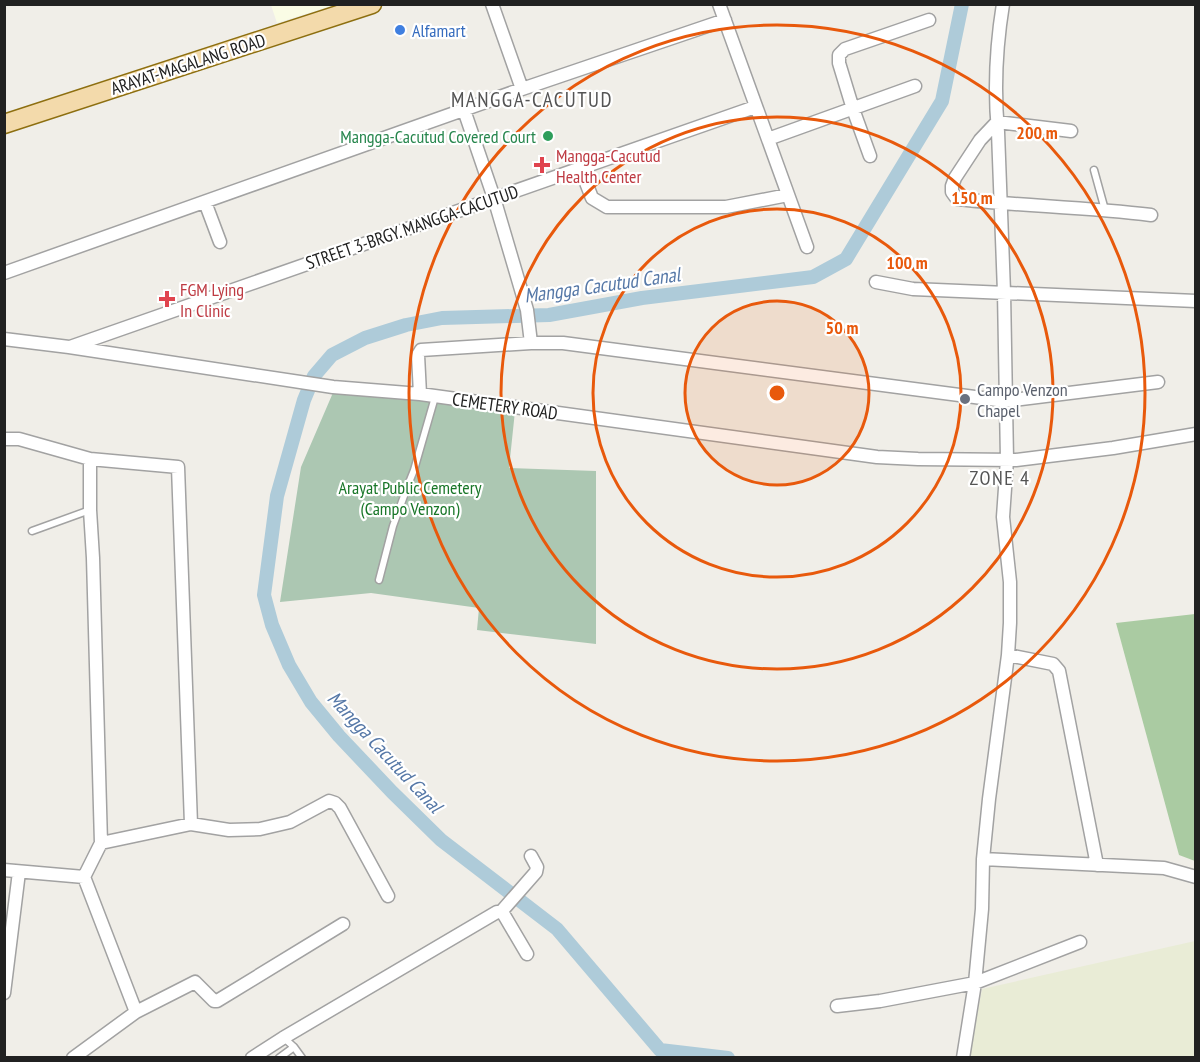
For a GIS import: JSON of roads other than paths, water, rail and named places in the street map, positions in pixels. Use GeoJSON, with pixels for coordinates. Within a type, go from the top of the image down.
{"type":"FeatureCollection","features":[{"type":"Feature","properties":{"kind":"main road","name":"ARAYAT-MAGALANG ROAD"},"geometry":{"type":"LineString","coordinates":[[4,124],[372,4]]}},
{"type":"Feature","properties":{"kind":"street"},"geometry":{"type":"LineString","coordinates":[[492,4],[522,89]]}},
{"type":"Feature","properties":{"kind":"street"},"geometry":{"type":"LineString","coordinates":[[719,4],[807,247]]}},
{"type":"Feature","properties":{"kind":"street"},"geometry":{"type":"LineString","coordinates":[[963,1058],[975,983],[982,909],[983,858],[1008,655],[1010,582],[1003,517],[1007,460],[1004,292],[995,109],[996,56],[1003,4]]}},
{"type":"Feature","properties":{"kind":"street"},"geometry":{"type":"LineString","coordinates":[[4,273],[522,89],[725,20]]}},
{"type":"Feature","properties":{"kind":"street"},"geometry":{"type":"LineString","coordinates":[[870,156],[853,109],[839,63],[839,55],[845,49],[929,20]]}},
{"type":"Feature","properties":{"kind":"street"},"geometry":{"type":"LineString","coordinates":[[768,139],[915,86]]}},
{"type":"Feature","properties":{"kind":"street","name":"STREET 3-BRGY. MANGGA-CACUTUD"},"geometry":{"type":"LineString","coordinates":[[69,347],[755,107]]}},
{"type":"Feature","properties":{"kind":"street"},"geometry":{"type":"LineString","coordinates":[[464,110],[494,198],[527,310],[531,343]]}},
{"type":"Feature","properties":{"kind":"street"},"geometry":{"type":"LineString","coordinates":[[997,122],[1071,131]]}},
{"type":"Feature","properties":{"kind":"street"},"geometry":{"type":"LineString","coordinates":[[997,122],[980,140],[952,186],[952,192],[957,200],[1151,215]]}},
{"type":"Feature","properties":{"kind":"street"},"geometry":{"type":"LineString","coordinates":[[580,168],[592,198],[607,207],[726,207],[788,195]]}},
{"type":"Feature","properties":{"kind":"street"},"geometry":{"type":"LineString","coordinates":[[205,202],[220,242]]}},
{"type":"Feature","properties":{"kind":"street"},"geometry":{"type":"LineString","coordinates":[[876,282],[913,289],[1196,301]]}},
{"type":"Feature","properties":{"kind":"street","name":"CEMETERY ROAD"},"geometry":{"type":"LineString","coordinates":[[4,339],[328,386],[420,394],[878,457],[1007,460],[1113,448],[1196,434]]}},
{"type":"Feature","properties":{"kind":"street"},"geometry":{"type":"LineString","coordinates":[[420,394],[418,355],[422,350],[531,343],[563,343],[1005,401],[1158,382]]}},
{"type":"Feature","properties":{"kind":"street"},"geometry":{"type":"LineString","coordinates":[[4,439],[18,439],[90,459],[178,467],[191,824]]}},
{"type":"Feature","properties":{"kind":"street"},"geometry":{"type":"LineString","coordinates":[[90,459],[101,843],[84,877],[136,1012]]}},
{"type":"Feature","properties":{"kind":"street"},"geometry":{"type":"LineString","coordinates":[[1008,655],[1053,664],[1059,671],[1097,865]]}},
{"type":"Feature","properties":{"kind":"street"},"geometry":{"type":"LineString","coordinates":[[101,843],[191,824],[229,830],[260,829],[290,822],[329,801],[340,808],[388,896]]}},
{"type":"Feature","properties":{"kind":"street"},"geometry":{"type":"LineString","coordinates":[[252,1058],[503,910],[536,872],[537,867],[531,856]]}},
{"type":"Feature","properties":{"kind":"street"},"geometry":{"type":"LineString","coordinates":[[983,858],[1164,868],[1196,877]]}},
{"type":"Feature","properties":{"kind":"street"},"geometry":{"type":"LineString","coordinates":[[4,870],[84,877]]}},
{"type":"Feature","properties":{"kind":"street"},"geometry":{"type":"LineString","coordinates":[[4,993],[19,872]]}},
{"type":"Feature","properties":{"kind":"street"},"geometry":{"type":"LineString","coordinates":[[503,910],[527,954]]}},
{"type":"Feature","properties":{"kind":"street"},"geometry":{"type":"LineString","coordinates":[[73,1058],[136,1012],[195,982],[214,1001],[217,1001],[343,924]]}},
{"type":"Feature","properties":{"kind":"street"},"geometry":{"type":"LineString","coordinates":[[837,1006],[880,1001],[975,983],[1080,942]]}},
{"type":"Feature","properties":{"kind":"lane"},"geometry":{"type":"LineString","coordinates":[[1094,170],[1105,210]]}},
{"type":"Feature","properties":{"kind":"lane"},"geometry":{"type":"LineString","coordinates":[[379,580],[393,526],[414,470],[435,397]]}},
{"type":"Feature","properties":{"kind":"lane"},"geometry":{"type":"LineString","coordinates":[[32,531],[90,510]]}},
{"type":"Feature","properties":{"kind":"lane"},"geometry":{"type":"LineString","coordinates":[[283,1038],[302,1058]]}},
{"type":"Feature","properties":{"kind":"lane"},"geometry":{"type":"LineString","coordinates":[[279,1058],[294,1047]]}},
{"type":"Feature","properties":{"kind":"waterway","name":"Mangga Cacutud Canal"},"geometry":{"type":"LineString","coordinates":[[728,1058],[660,1050],[557,929],[441,840],[339,736],[311,702],[289,665],[272,625],[264,595],[277,496],[304,400],[314,376],[332,355],[365,338],[406,325],[442,318],[549,315],[642,298],[813,277],[846,259],[942,101],[962,4]]}},
{"type":"Feature","properties":{"kind":"place","name":"Alfamart"},"geometry":{"type":"Point","coordinates":[400,30]}},
{"type":"Feature","properties":{"kind":"place","name":"Mangga-Cacutud Covered Court"},"geometry":{"type":"Point","coordinates":[548,136]}},
{"type":"Feature","properties":{"kind":"place","name":"Mangga-Cacutud Health Center"},"geometry":{"type":"Point","coordinates":[542,165]}},
{"type":"Feature","properties":{"kind":"place","name":"FGM Lying In Clinic"},"geometry":{"type":"Point","coordinates":[167,299]}},
{"type":"Feature","properties":{"kind":"place","name":"Campo Venzon Chapel"},"geometry":{"type":"Point","coordinates":[965,399]}},
{"type":"Feature","properties":{"kind":"district","name":"MANGGA-CACUTUD"},"geometry":{"type":"Point","coordinates":[532,99]}},
{"type":"Feature","properties":{"kind":"district","name":"ZONE 4"},"geometry":{"type":"Point","coordinates":[1000,478]}},
{"type":"Feature","properties":{"kind":"park label","name":"Arayat Public Cemetery (Campo Venzon)"},"geometry":{"type":"Point","coordinates":[410,497]}}]}
